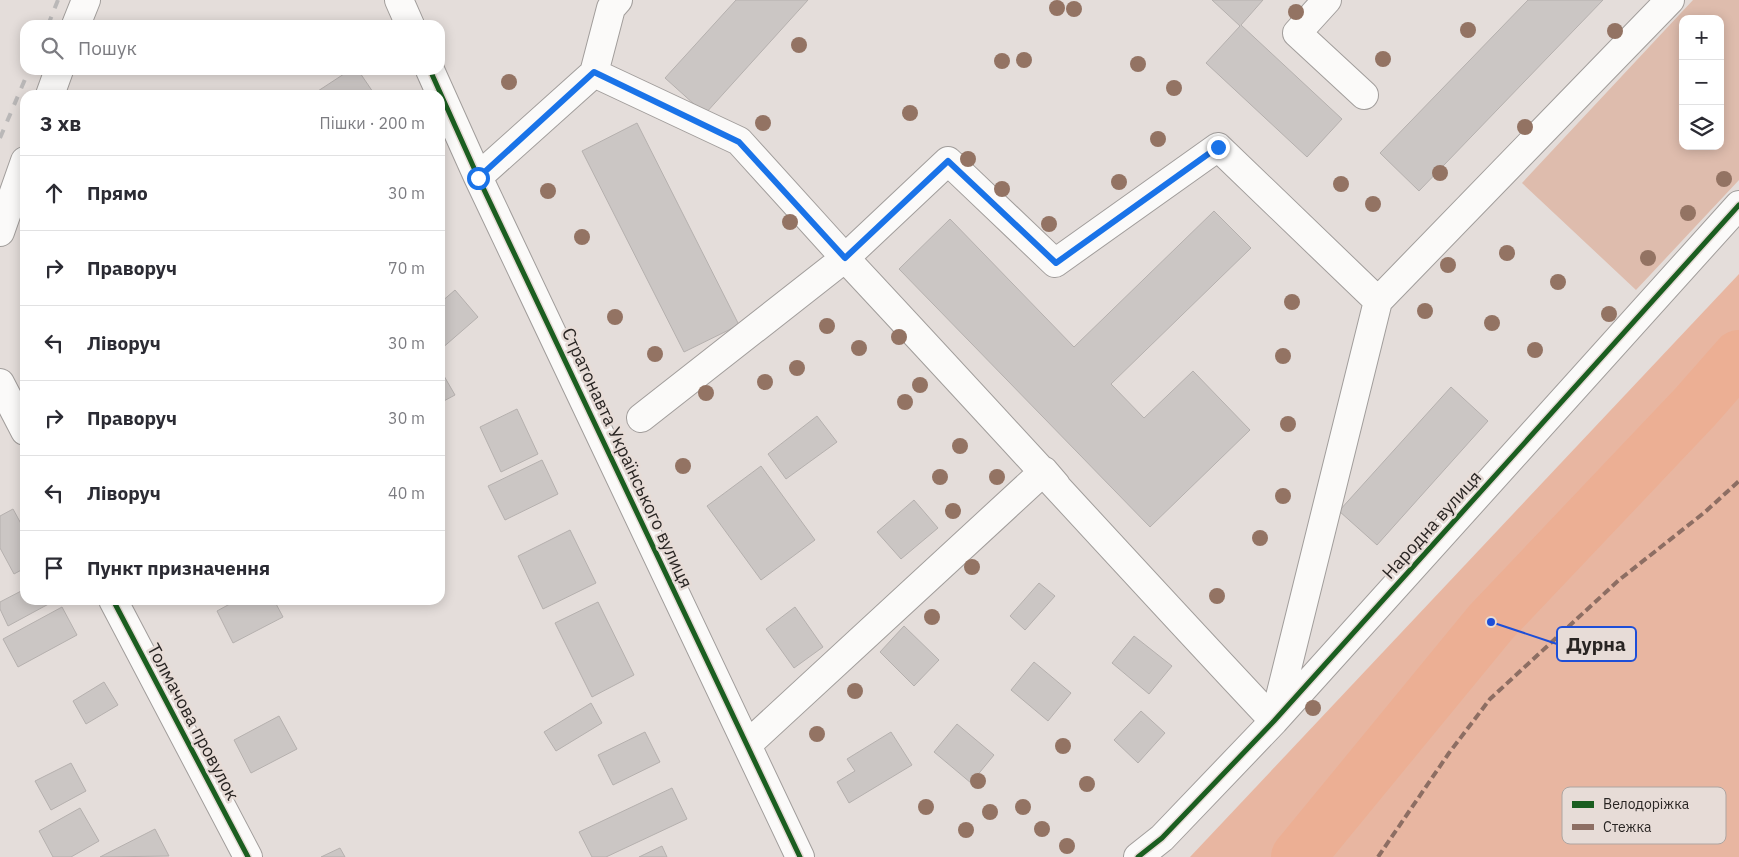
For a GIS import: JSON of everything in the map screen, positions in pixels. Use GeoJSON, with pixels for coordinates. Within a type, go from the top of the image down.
{"type":"FeatureCollection","features":[{"type":"Feature","properties":{"kind":"street"},"geometry":{"type":"LineString","coordinates":[[78,20],[86,0]]}},
{"type":"Feature","properties":{"kind":"street"},"geometry":{"type":"LineString","coordinates":[[399,0],[408,20]]}},
{"type":"Feature","properties":{"kind":"street"},"geometry":{"type":"LineString","coordinates":[[478,178],[594,72],[611,8],[618,0]]}},
{"type":"Feature","properties":{"kind":"street"},"geometry":{"type":"LineString","coordinates":[[1327,0],[1297,33],[1364,94]]}},
{"type":"Feature","properties":{"kind":"street"},"geometry":{"type":"LineString","coordinates":[[1274,721],[1378,301],[1670,0]]}},
{"type":"Feature","properties":{"kind":"street"},"geometry":{"type":"LineString","coordinates":[[594,72],[739,142],[1044,471],[1113,550],[1274,721]]}},
{"type":"Feature","properties":{"kind":"street"},"geometry":{"type":"LineString","coordinates":[[52,90],[57,75]]}},
{"type":"Feature","properties":{"kind":"street","name":"Стратонавта Українського вулиця"},"geometry":{"type":"LineString","coordinates":[[432,75],[439,90]]}},
{"type":"Feature","properties":{"kind":"street","name":"Стратонавта Українського вулиця"},"geometry":{"type":"LineString","coordinates":[[445,104],[478,178],[800,857]]}},
{"type":"Feature","properties":{"kind":"street"},"geometry":{"type":"LineString","coordinates":[[641,418],[845,258],[948,161],[1056,263],[1218,147],[1378,301]]}},
{"type":"Feature","properties":{"kind":"street"},"geometry":{"type":"LineString","coordinates":[[0,232],[20,175]]}},
{"type":"Feature","properties":{"kind":"street","name":"Народна вулиця"},"geometry":{"type":"LineString","coordinates":[[1138,857],[1162,838],[1274,721],[1739,205]]}},
{"type":"Feature","properties":{"kind":"street"},"geometry":{"type":"LineString","coordinates":[[0,383],[20,421]]}},
{"type":"Feature","properties":{"kind":"street"},"geometry":{"type":"LineString","coordinates":[[748,744],[1044,471]]}},
{"type":"Feature","properties":{"kind":"street","name":"Толмачова провулок"},"geometry":{"type":"LineString","coordinates":[[116,605],[248,857]]}},
{"type":"Feature","properties":{"kind":"shaded area"},"geometry":{"type":"Polygon","coordinates":[[[1693,0],[1739,0],[1739,180],[1636,290],[1522,183],[1693,0]]]}},
{"type":"Feature","properties":{"kind":"shaded area"},"geometry":{"type":"Polygon","coordinates":[[[1739,274],[1739,857],[1190,857],[1739,274]]]}},
{"type":"Feature","properties":{"kind":"building"},"geometry":{"type":"Polygon","coordinates":[[[736,0],[808,0],[705,114],[665,78],[736,0]]]}},
{"type":"Feature","properties":{"kind":"building"},"geometry":{"type":"Polygon","coordinates":[[[1212,0],[1263,0],[1241,25],[1342,119],[1307,157],[1206,63],[1240,26],[1212,0]]]}},
{"type":"Feature","properties":{"kind":"building"},"geometry":{"type":"Polygon","coordinates":[[[1528,0],[1603,0],[1419,191],[1380,153],[1528,0]]]}},
{"type":"Feature","properties":{"kind":"building"},"geometry":{"type":"Polygon","coordinates":[[[342,75],[361,75],[372,90],[320,90],[342,75]]]}},
{"type":"Feature","properties":{"kind":"building"},"geometry":{"type":"Polygon","coordinates":[[[637,123],[739,325],[684,352],[582,151],[637,123]]]}},
{"type":"Feature","properties":{"kind":"building"},"geometry":{"type":"Polygon","coordinates":[[[1214,211],[1251,248],[1111,384],[1144,418],[1193,371],[1250,430],[1150,527],[899,269],[950,219],[1074,347],[1214,211]]]}},
{"type":"Feature","properties":{"kind":"building"},"geometry":{"type":"Polygon","coordinates":[[[455,290],[478,317],[445,346],[445,299],[455,290]]]}},
{"type":"Feature","properties":{"kind":"building"},"geometry":{"type":"Polygon","coordinates":[[[445,378],[455,395],[445,400],[445,378]]]}},
{"type":"Feature","properties":{"kind":"building"},"geometry":{"type":"Polygon","coordinates":[[[1451,387],[1488,421],[1377,545],[1339,511],[1451,387]]]}},
{"type":"Feature","properties":{"kind":"building"},"geometry":{"type":"Polygon","coordinates":[[[517,409],[538,454],[501,472],[480,427],[517,409]]]}},
{"type":"Feature","properties":{"kind":"building"},"geometry":{"type":"Polygon","coordinates":[[[817,416],[837,442],[786,479],[768,454],[817,416]]]}},
{"type":"Feature","properties":{"kind":"building"},"geometry":{"type":"Polygon","coordinates":[[[542,460],[558,494],[505,520],[488,486],[542,460]]]}},
{"type":"Feature","properties":{"kind":"building"},"geometry":{"type":"Polygon","coordinates":[[[761,466],[815,540],[761,580],[707,506],[761,466]]]}},
{"type":"Feature","properties":{"kind":"building"},"geometry":{"type":"Polygon","coordinates":[[[914,500],[938,528],[901,559],[877,532],[914,500]]]}},
{"type":"Feature","properties":{"kind":"building"},"geometry":{"type":"Polygon","coordinates":[[[13,509],[20,522],[20,571],[14,574],[0,548],[0,516],[13,509]]]}},
{"type":"Feature","properties":{"kind":"building"},"geometry":{"type":"Polygon","coordinates":[[[570,530],[596,583],[543,609],[518,556],[570,530]]]}},
{"type":"Feature","properties":{"kind":"building"},"geometry":{"type":"Polygon","coordinates":[[[1039,583],[1055,596],[1025,630],[1010,616],[1039,583]]]}},
{"type":"Feature","properties":{"kind":"building"},"geometry":{"type":"Polygon","coordinates":[[[20,592],[20,605],[47,605],[8,626],[0,609],[0,602],[20,592]]]}},
{"type":"Feature","properties":{"kind":"building"},"geometry":{"type":"Polygon","coordinates":[[[598,602],[634,675],[592,697],[555,623],[598,602]]]}},
{"type":"Feature","properties":{"kind":"building"},"geometry":{"type":"Polygon","coordinates":[[[228,605],[277,605],[283,617],[233,643],[217,611],[228,605]]]}},
{"type":"Feature","properties":{"kind":"building"},"geometry":{"type":"Polygon","coordinates":[[[62,607],[77,635],[18,667],[3,639],[62,607]]]}},
{"type":"Feature","properties":{"kind":"building"},"geometry":{"type":"Polygon","coordinates":[[[795,607],[823,647],[794,668],[766,629],[795,607]]]}},
{"type":"Feature","properties":{"kind":"building"},"geometry":{"type":"Polygon","coordinates":[[[904,626],[939,660],[914,686],[880,652],[904,626]]]}},
{"type":"Feature","properties":{"kind":"building"},"geometry":{"type":"Polygon","coordinates":[[[1134,636],[1172,666],[1149,694],[1112,663],[1134,636]]]}},
{"type":"Feature","properties":{"kind":"building"},"geometry":{"type":"Polygon","coordinates":[[[1034,662],[1071,693],[1048,721],[1011,690],[1034,662]]]}},
{"type":"Feature","properties":{"kind":"building"},"geometry":{"type":"Polygon","coordinates":[[[104,682],[118,705],[86,724],[73,701],[104,682]]]}},
{"type":"Feature","properties":{"kind":"building"},"geometry":{"type":"Polygon","coordinates":[[[591,703],[602,723],[556,751],[544,732],[591,703]]]}},
{"type":"Feature","properties":{"kind":"building"},"geometry":{"type":"Polygon","coordinates":[[[1141,711],[1165,733],[1138,763],[1114,740],[1141,711]]]}},
{"type":"Feature","properties":{"kind":"building"},"geometry":{"type":"Polygon","coordinates":[[[279,716],[297,749],[251,773],[234,740],[279,716]]]}},
{"type":"Feature","properties":{"kind":"building"},"geometry":{"type":"Polygon","coordinates":[[[957,724],[994,755],[971,783],[934,752],[957,724]]]}},
{"type":"Feature","properties":{"kind":"building"},"geometry":{"type":"Polygon","coordinates":[[[645,732],[660,762],[613,785],[598,755],[645,732]]]}},
{"type":"Feature","properties":{"kind":"building"},"geometry":{"type":"Polygon","coordinates":[[[891,732],[912,765],[849,803],[837,782],[855,771],[847,759],[891,732]]]}},
{"type":"Feature","properties":{"kind":"building"},"geometry":{"type":"Polygon","coordinates":[[[71,763],[86,791],[51,810],[35,781],[71,763]]]}},
{"type":"Feature","properties":{"kind":"building"},"geometry":{"type":"Polygon","coordinates":[[[672,788],[687,819],[606,857],[592,857],[579,832],[672,788]]]}},
{"type":"Feature","properties":{"kind":"building"},"geometry":{"type":"Polygon","coordinates":[[[80,808],[99,841],[71,857],[53,857],[39,831],[80,808]]]}},
{"type":"Feature","properties":{"kind":"building"},"geometry":{"type":"Polygon","coordinates":[[[155,829],[169,856],[100,857],[155,829]]]}},
{"type":"Feature","properties":{"kind":"building"},"geometry":{"type":"Polygon","coordinates":[[[662,846],[667,857],[639,857],[662,846]]]}},
{"type":"Feature","properties":{"kind":"building"},"geometry":{"type":"Polygon","coordinates":[[[340,848],[345,857],[321,857],[340,848]]]}},
{"type":"Feature","properties":{"kind":"waterway"},"geometry":{"type":"LineString","coordinates":[[1298,857],[1491,622],[1695,407],[1739,357]]}},
{"type":"Feature","properties":{"kind":"railway"},"geometry":{"type":"LineString","coordinates":[[50,20],[58,0]]}},
{"type":"Feature","properties":{"kind":"railway"},"geometry":{"type":"LineString","coordinates":[[20,90],[27,75]]}},
{"type":"Feature","properties":{"kind":"railway"},"geometry":{"type":"LineString","coordinates":[[0,138],[20,91]]}},
{"type":"Feature","properties":{"kind":"marked path"},"geometry":{"type":"LineString","coordinates":[[1378,857],[1449,753],[1490,699],[1619,580],[1705,512],[1739,481]]}},
{"type":"Feature","properties":{"kind":"cycle path"},"geometry":{"type":"LineString","coordinates":[[432,75],[439,90]]}},
{"type":"Feature","properties":{"kind":"cycle path"},"geometry":{"type":"LineString","coordinates":[[445,103],[800,857]]}},
{"type":"Feature","properties":{"kind":"cycle path"},"geometry":{"type":"LineString","coordinates":[[1138,857],[1162,838],[1274,721],[1739,205]]}},
{"type":"Feature","properties":{"kind":"cycle path"},"geometry":{"type":"LineString","coordinates":[[116,605],[248,857]]}},
{"type":"Feature","properties":{"kind":"place","name":"Дурна"},"geometry":{"type":"Point","coordinates":[1491,622]}},
{"type":"Feature","properties":{"kind":"route"},"geometry":{"type":"LineString","coordinates":[[478,178],[594,72],[739,142],[845,258],[948,161],[1056,263],[1218,147]]}}]}
